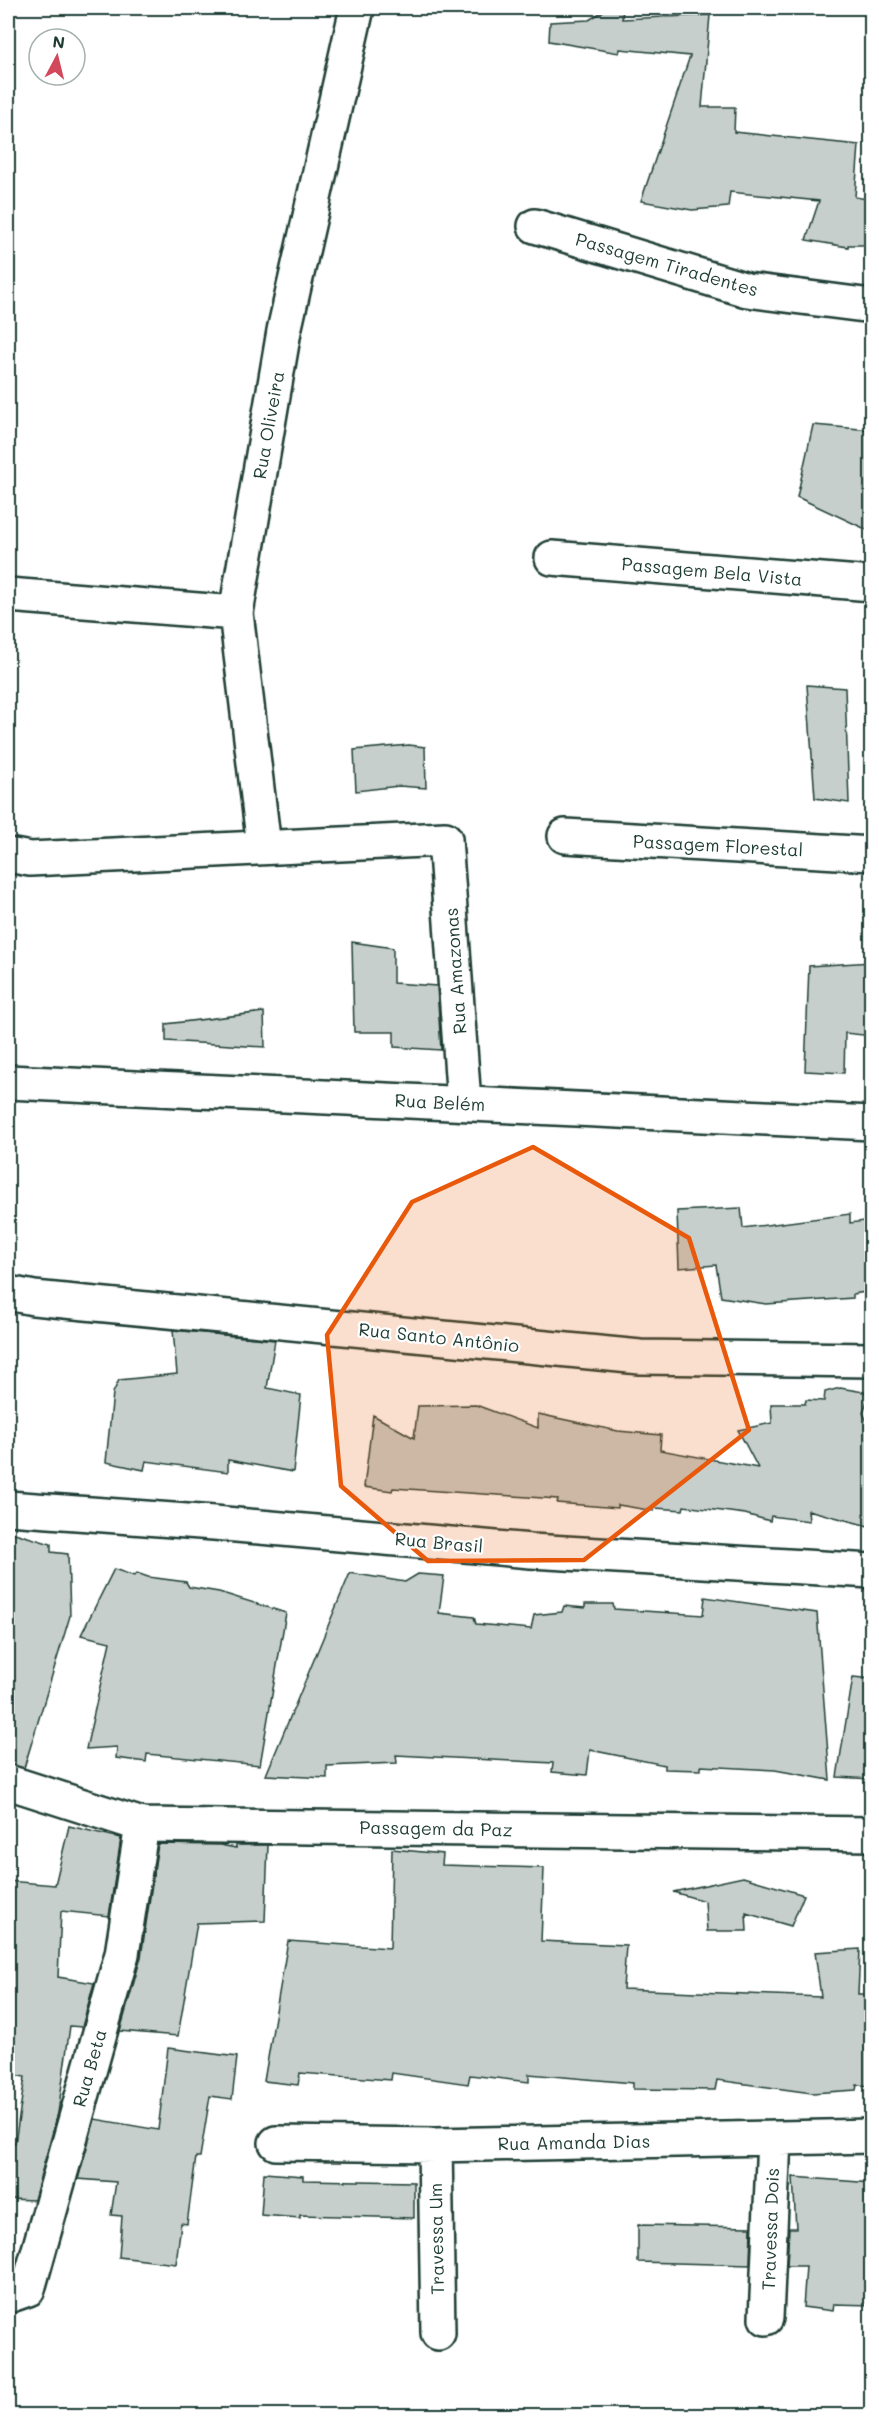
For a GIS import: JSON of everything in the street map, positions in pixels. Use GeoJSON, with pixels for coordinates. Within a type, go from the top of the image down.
{"type":"FeatureCollection","features":[{"type":"Feature","properties":{"kind":"street","name":"Rua Oliveira"},"geometry":{"type":"LineString","coordinates":[[264,847],[236,613],[284,331],[357,8]]}},
{"type":"Feature","properties":{"kind":"street","name":"Passagem Tiradentes"},"geometry":{"type":"LineString","coordinates":[[535,226],[747,290],[872,306]]}},
{"type":"Feature","properties":{"kind":"street","name":"Passagem Bela Vista"},"geometry":{"type":"LineString","coordinates":[[552,558],[872,584]]}},
{"type":"Feature","properties":{"kind":"street"},"geometry":{"type":"LineString","coordinates":[[8,595],[236,613]]}},
{"type":"Feature","properties":{"kind":"street","name":"Passagem Florestal"},"geometry":{"type":"LineString","coordinates":[[565,836],[872,854]]}},
{"type":"Feature","properties":{"kind":"street","name":"Rua Amazonas"},"geometry":{"type":"LineString","coordinates":[[264,847],[446,839],[464,1103]]}},
{"type":"Feature","properties":{"kind":"street"},"geometry":{"type":"LineString","coordinates":[[8,855],[30,859],[264,847]]}},
{"type":"Feature","properties":{"kind":"street","name":"Rua Belém"},"geometry":{"type":"LineString","coordinates":[[8,1082],[872,1123]]}},
{"type":"Feature","properties":{"kind":"street","name":"Rua Santo Antônio"},"geometry":{"type":"LineString","coordinates":[[8,1293],[34,1298],[640,1357],[872,1360]]}},
{"type":"Feature","properties":{"kind":"street","name":"Rua Brasil"},"geometry":{"type":"LineString","coordinates":[[8,1508],[214,1523],[531,1551],[872,1571]]}},
{"type":"Feature","properties":{"kind":"street","name":"Passagem da Paz"},"geometry":{"type":"LineString","coordinates":[[8,1782],[142,1824],[872,1834]]}},
{"type":"Feature","properties":{"kind":"street","name":"Rua Beta"},"geometry":{"type":"LineString","coordinates":[[8,2296],[27,2289],[31,2277],[122,1954],[142,1824]]}},
{"type":"Feature","properties":{"kind":"street","name":"Rua Amanda Dias"},"geometry":{"type":"LineString","coordinates":[[276,2143],[435,2145],[872,2136]]}},
{"type":"Feature","properties":{"kind":"street","name":"Travessa Dois"},"geometry":{"type":"LineString","coordinates":[[766,2318],[774,2139]]}},
{"type":"Feature","properties":{"kind":"street","name":"Travessa Um"},"geometry":{"type":"LineString","coordinates":[[435,2145],[438,2333]]}},
{"type":"Feature","properties":{"kind":"highlighted area"},"geometry":{"type":"Polygon","coordinates":[[[533,1147],[689,1238],[749,1430],[584,1560],[428,1561],[341,1486],[327,1335],[412,1202],[533,1147]]]}},
{"type":"Feature","properties":{"kind":"building"},"geometry":{"type":"Polygon","coordinates":[[[608,8],[623,8],[622,19],[710,15],[702,107],[735,107],[734,132],[859,145],[855,197],[872,200],[872,245],[848,245],[848,247],[806,240],[819,201],[730,192],[728,207],[692,210],[641,201],[690,56],[620,49],[619,53],[549,41],[550,22],[589,20],[608,8]]]}},
{"type":"Feature","properties":{"kind":"building"},"geometry":{"type":"Polygon","coordinates":[[[813,425],[872,430],[872,532],[797,497],[813,425]]]}},
{"type":"Feature","properties":{"kind":"building"},"geometry":{"type":"Polygon","coordinates":[[[807,685],[845,688],[849,803],[815,798],[807,685]]]}},
{"type":"Feature","properties":{"kind":"building"},"geometry":{"type":"Polygon","coordinates":[[[409,745],[425,747],[426,788],[399,786],[356,791],[354,750],[409,745]]]}},
{"type":"Feature","properties":{"kind":"building"},"geometry":{"type":"Polygon","coordinates":[[[352,942],[393,948],[393,983],[437,986],[441,1050],[394,1047],[394,1032],[354,1032],[352,942]]]}},
{"type":"Feature","properties":{"kind":"building"},"geometry":{"type":"Polygon","coordinates":[[[872,962],[872,1036],[845,1033],[844,1073],[805,1071],[809,966],[872,962]]]}},
{"type":"Feature","properties":{"kind":"building"},"geometry":{"type":"Polygon","coordinates":[[[264,1012],[265,1047],[166,1041],[166,1024],[264,1012]]]}},
{"type":"Feature","properties":{"kind":"building"},"geometry":{"type":"Polygon","coordinates":[[[741,1208],[743,1228],[850,1214],[850,1223],[872,1220],[872,1291],[853,1294],[853,1298],[766,1304],[721,1297],[716,1265],[679,1268],[677,1211],[741,1208]]]}},
{"type":"Feature","properties":{"kind":"building"},"geometry":{"type":"Polygon","coordinates":[[[173,1330],[275,1340],[267,1388],[301,1395],[293,1472],[228,1460],[228,1472],[146,1461],[144,1470],[106,1462],[113,1393],[119,1380],[177,1374],[173,1330]]]}},
{"type":"Feature","properties":{"kind":"building"},"geometry":{"type":"Polygon","coordinates":[[[840,1388],[870,1393],[863,1413],[872,1432],[872,1527],[808,1510],[809,1521],[771,1516],[770,1521],[745,1514],[684,1506],[683,1510],[655,1508],[654,1511],[618,1505],[618,1508],[557,1503],[558,1499],[393,1488],[392,1491],[364,1487],[373,1415],[414,1438],[418,1406],[476,1405],[538,1428],[538,1414],[618,1431],[661,1435],[660,1450],[758,1468],[738,1430],[772,1423],[771,1404],[805,1404],[806,1400],[824,1401],[825,1392],[840,1388]]]}},
{"type":"Feature","properties":{"kind":"building"},"geometry":{"type":"Polygon","coordinates":[[[8,1531],[51,1544],[51,1552],[68,1554],[70,1616],[24,1768],[8,1764],[8,1725],[13,1697],[8,1697],[8,1531]]]}},
{"type":"Feature","properties":{"kind":"building"},"geometry":{"type":"Polygon","coordinates":[[[114,1569],[134,1576],[137,1573],[148,1577],[186,1582],[189,1587],[219,1592],[286,1613],[260,1765],[147,1754],[146,1762],[116,1758],[117,1747],[86,1749],[110,1642],[81,1635],[114,1569]]]}},
{"type":"Feature","properties":{"kind":"building"},"geometry":{"type":"Polygon","coordinates":[[[350,1573],[405,1582],[418,1574],[444,1576],[439,1613],[474,1617],[476,1624],[531,1629],[534,1615],[562,1612],[564,1606],[585,1608],[585,1604],[613,1604],[614,1609],[703,1615],[705,1597],[817,1613],[830,1780],[775,1770],[701,1766],[701,1770],[665,1769],[665,1765],[590,1750],[587,1775],[552,1772],[553,1763],[396,1755],[397,1763],[327,1766],[327,1778],[266,1775],[350,1573]]]}},
{"type":"Feature","properties":{"kind":"building"},"geometry":{"type":"Polygon","coordinates":[[[853,1677],[872,1679],[872,1779],[837,1777],[853,1677]]]}},
{"type":"Feature","properties":{"kind":"building"},"geometry":{"type":"Polygon","coordinates":[[[69,1826],[121,1838],[109,1916],[61,1911],[58,1977],[94,1983],[82,2027],[70,2026],[58,2113],[34,2200],[8,2199],[8,2142],[15,2143],[25,2077],[8,2074],[8,1881],[55,1885],[69,1826]]]}},
{"type":"Feature","properties":{"kind":"building"},"geometry":{"type":"Polygon","coordinates":[[[158,1844],[220,1845],[236,1848],[236,1845],[268,1845],[265,1921],[197,1923],[178,2036],[120,2031],[141,1957],[158,1844]]]}},
{"type":"Feature","properties":{"kind":"building"},"geometry":{"type":"Polygon","coordinates":[[[392,1849],[443,1854],[442,1865],[544,1868],[541,1941],[626,1945],[623,1989],[821,1997],[815,1952],[860,1949],[858,1994],[872,1994],[872,2086],[857,2085],[856,2090],[812,2093],[717,2080],[715,2090],[633,2089],[633,2083],[529,2074],[529,2082],[470,2075],[468,2084],[392,2073],[391,2080],[300,2073],[298,2085],[264,2081],[288,1941],[390,1948],[392,1849]]]}},
{"type":"Feature","properties":{"kind":"building"},"geometry":{"type":"Polygon","coordinates":[[[743,1877],[804,1895],[791,1926],[746,1913],[747,1931],[707,1931],[705,1901],[673,1892],[743,1877]]]}},
{"type":"Feature","properties":{"kind":"building"},"geometry":{"type":"Polygon","coordinates":[[[168,2048],[237,2057],[232,2099],[210,2096],[200,2157],[196,2157],[187,2224],[181,2223],[176,2264],[119,2257],[122,2216],[111,2215],[116,2182],[78,2179],[95,2119],[158,2130],[168,2048]]]}},
{"type":"Feature","properties":{"kind":"building"},"geometry":{"type":"Polygon","coordinates":[[[264,2173],[303,2176],[303,2180],[414,2182],[414,2218],[300,2215],[300,2218],[261,2215],[264,2173]]]}},
{"type":"Feature","properties":{"kind":"building"},"geometry":{"type":"Polygon","coordinates":[[[793,2177],[872,2183],[872,2305],[834,2304],[833,2311],[803,2307],[806,2266],[787,2266],[789,2228],[796,2228],[793,2177]]]}},
{"type":"Feature","properties":{"kind":"building"},"geometry":{"type":"Polygon","coordinates":[[[638,2225],[751,2227],[750,2265],[638,2262],[638,2225]]]}}]}
